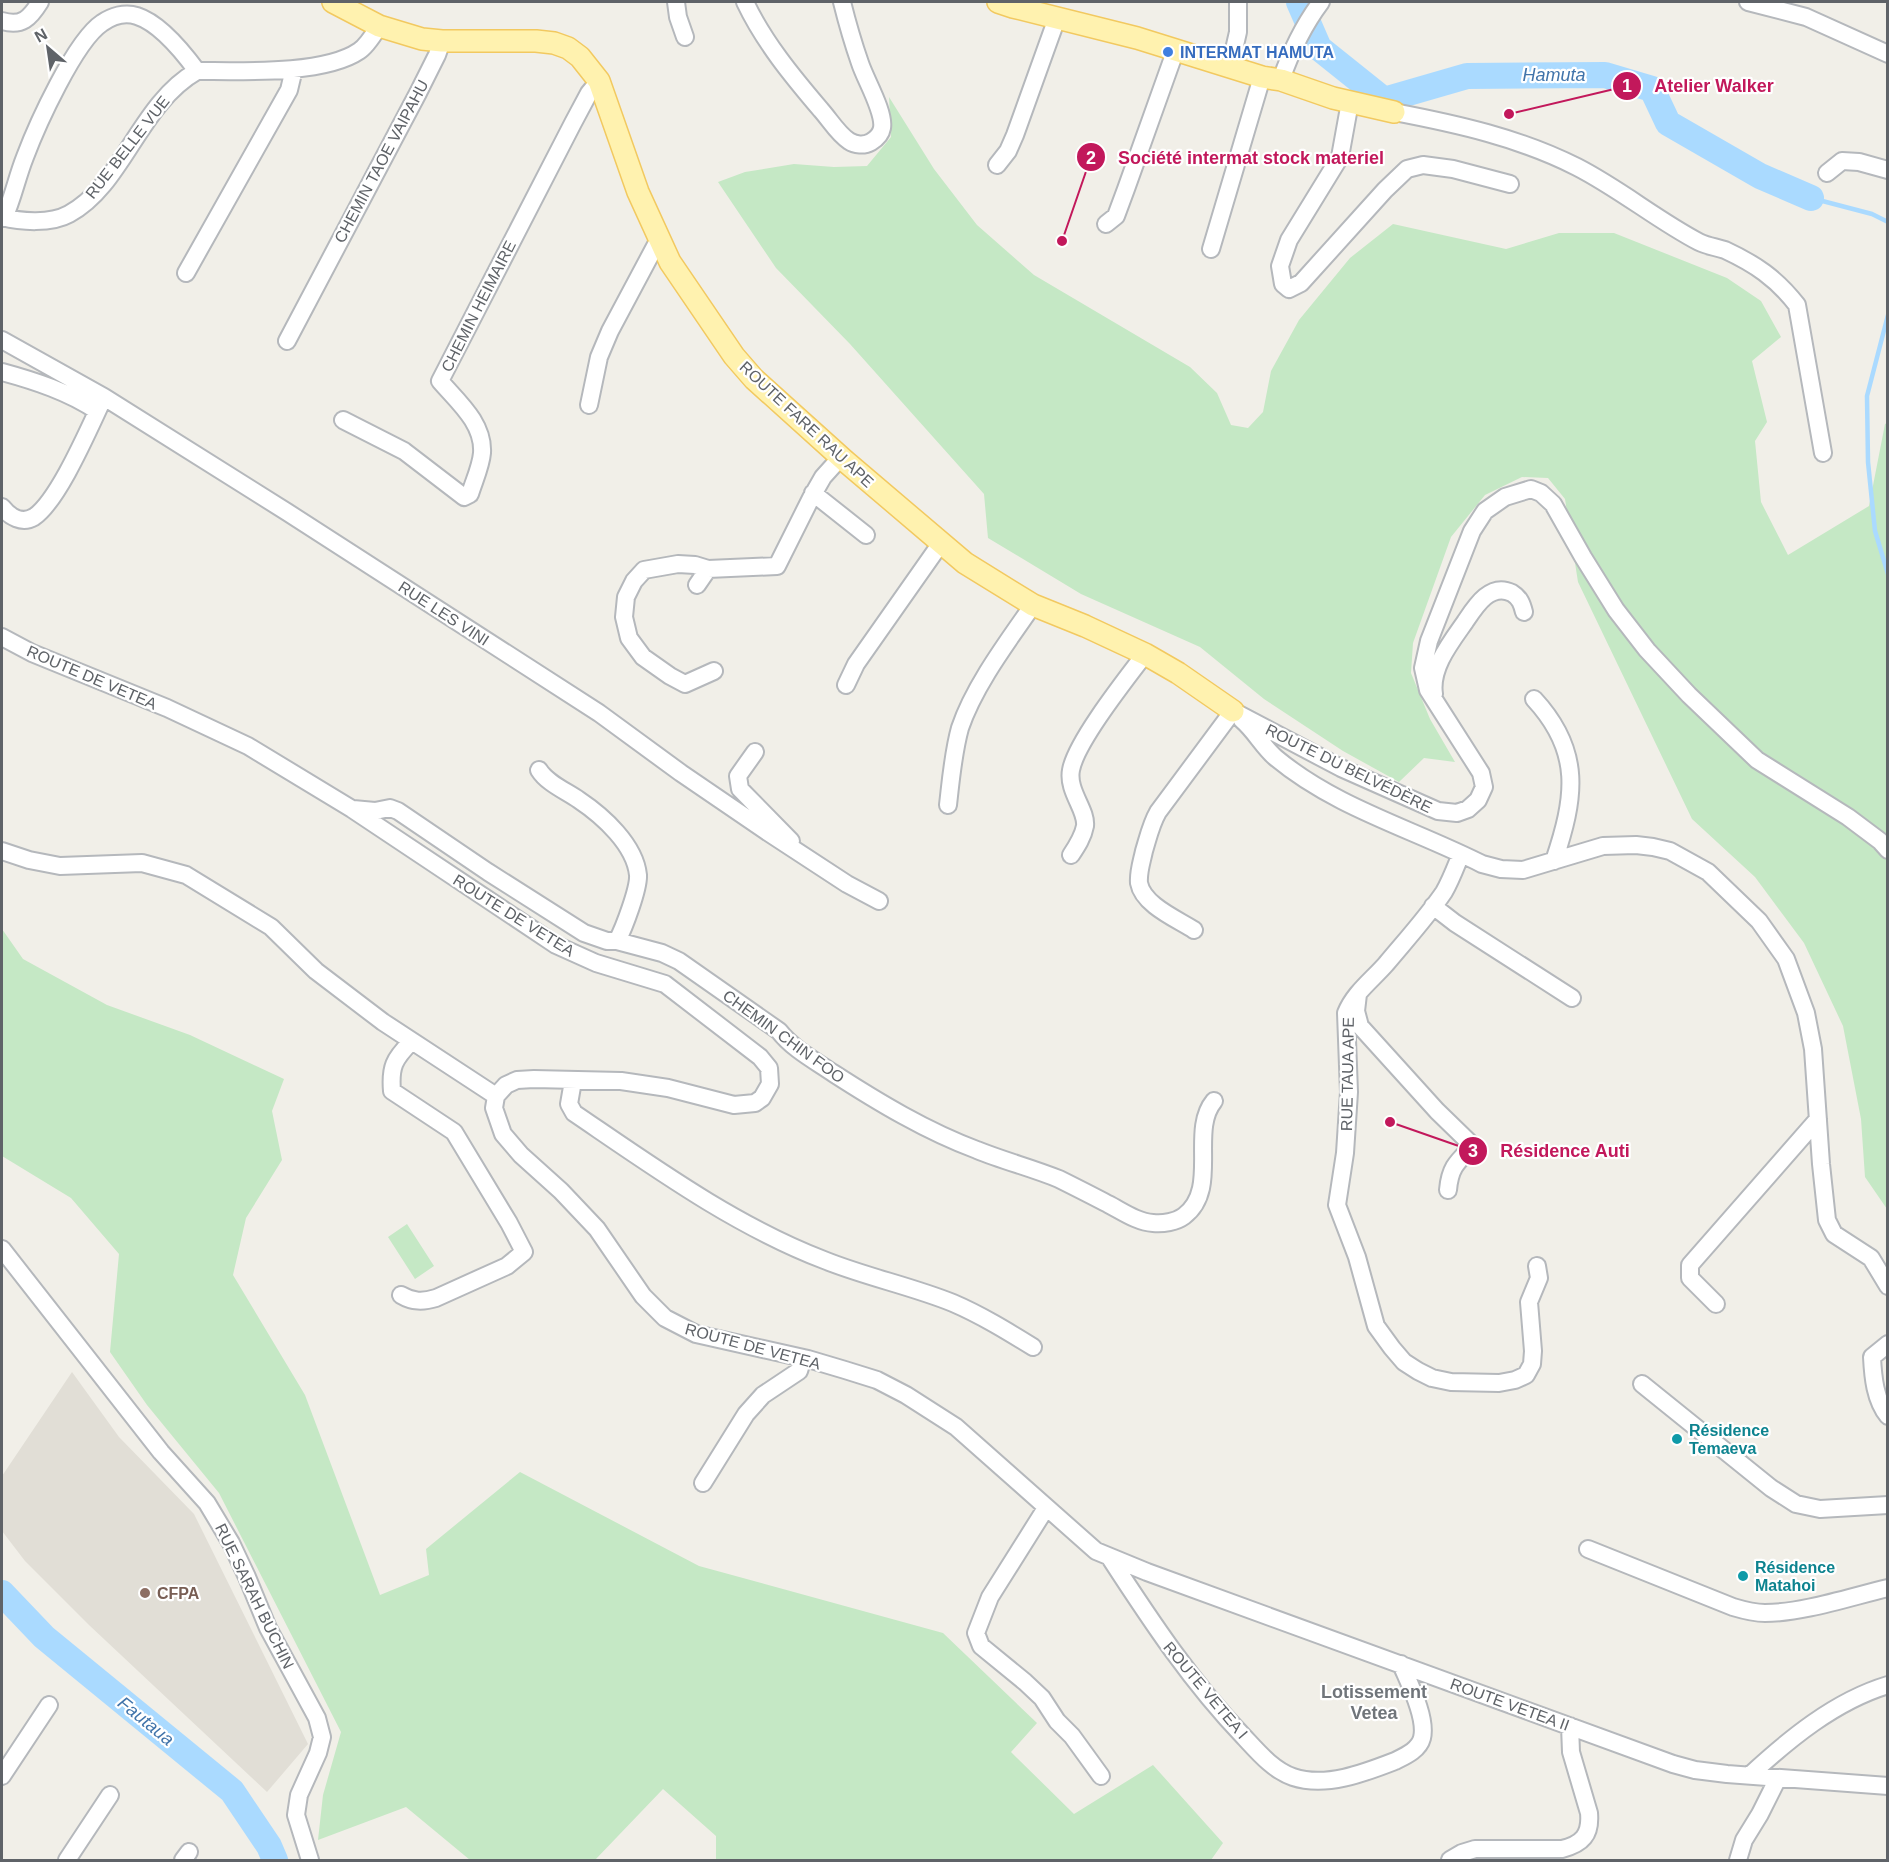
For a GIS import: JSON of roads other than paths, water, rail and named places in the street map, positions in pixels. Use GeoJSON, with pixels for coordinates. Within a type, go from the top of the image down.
{"type":"FeatureCollection","features":[{"type":"Feature","properties":{"kind":"main road","name":"ROUTE FARE RAU APE"},"geometry":{"type":"LineString","coordinates":[[333,2],[379,26],[422,39],[554,43],[568,48],[580,57],[599,81],[638,192],[659,239],[691,294],[734,356],[763,388],[965,563],[1033,605],[1086,626],[1145,654],[1178,673],[1233,711]]}},
{"type":"Feature","properties":{"kind":"main road"},"geometry":{"type":"LineString","coordinates":[[998,2],[1137,38],[1350,102],[1394,112]]}},
{"type":"Feature","properties":{"kind":"street"},"geometry":{"type":"LineString","coordinates":[[2,21],[17,24],[26,21],[40,2]]}},
{"type":"Feature","properties":{"kind":"street"},"geometry":{"type":"LineString","coordinates":[[676,2],[685,37]]}},
{"type":"Feature","properties":{"kind":"street"},"geometry":{"type":"LineString","coordinates":[[745,2],[756,25],[820,110],[846,139],[858,144],[866,144],[872,142],[880,134],[881,116],[860,64],[842,2]]}},
{"type":"Feature","properties":{"kind":"street"},"geometry":{"type":"LineString","coordinates":[[1230,66],[1238,32],[1238,2]]}},
{"type":"Feature","properties":{"kind":"street"},"geometry":{"type":"LineString","coordinates":[[1748,2],[1806,17],[1887,54]]}},
{"type":"Feature","properties":{"kind":"street"},"geometry":{"type":"LineString","coordinates":[[1211,249],[1272,78],[1290,54],[1299,34],[1319,4]]}},
{"type":"Feature","properties":{"kind":"street"},"geometry":{"type":"LineString","coordinates":[[3,218],[24,157],[47,106],[79,48],[101,23],[125,14],[136,15],[165,34],[186,55],[197,71],[294,69],[348,57],[361,50],[379,26]]}},
{"type":"Feature","properties":{"kind":"street"},"geometry":{"type":"LineString","coordinates":[[998,165],[1016,135],[1056,18]]}},
{"type":"Feature","properties":{"kind":"street","name":"CHEMIN TAOE VAIPAHU"},"geometry":{"type":"LineString","coordinates":[[287,341],[418,93],[437,55],[441,41]]}},
{"type":"Feature","properties":{"kind":"street"},"geometry":{"type":"LineString","coordinates":[[1106,224],[1116,216],[1176,49]]}},
{"type":"Feature","properties":{"kind":"street"},"geometry":{"type":"LineString","coordinates":[[186,273],[289,90],[294,69]]}},
{"type":"Feature","properties":{"kind":"street","name":"RUE BELLE VUE"},"geometry":{"type":"LineString","coordinates":[[3,218],[32,221],[52,220],[78,208],[100,188],[164,98],[184,78],[197,71]]}},
{"type":"Feature","properties":{"kind":"street","name":"CHEMIN HEIMAIRE"},"geometry":{"type":"LineString","coordinates":[[344,420],[404,451],[464,497],[470,494],[482,453],[481,433],[471,417],[440,381],[573,123],[589,93],[599,81]]}},
{"type":"Feature","properties":{"kind":"street"},"geometry":{"type":"LineString","coordinates":[[1350,102],[1340,157],[1289,240],[1280,266],[1283,284],[1289,289],[1301,284],[1385,190],[1407,169],[1423,165],[1454,169],[1510,184]]}},
{"type":"Feature","properties":{"kind":"street"},"geometry":{"type":"LineString","coordinates":[[1394,112],[1453,123],[1490,133],[1568,163],[1631,198],[1700,243],[1723,249],[1764,271],[1782,285],[1797,304],[1823,453]]}},
{"type":"Feature","properties":{"kind":"street"},"geometry":{"type":"LineString","coordinates":[[1827,173],[1842,161],[1859,162],[1887,170]]}},
{"type":"Feature","properties":{"kind":"street"},"geometry":{"type":"LineString","coordinates":[[589,405],[599,357],[610,331],[659,239]]}},
{"type":"Feature","properties":{"kind":"street","name":"RUE LES VINI"},"geometry":{"type":"LineString","coordinates":[[2,340],[101,404],[287,512],[599,713],[732,809],[847,884],[879,901]]}},
{"type":"Feature","properties":{"kind":"street"},"geometry":{"type":"LineString","coordinates":[[2,372],[101,404],[72,464],[42,509],[33,518],[22,520],[12,517],[2,507]]}},
{"type":"Feature","properties":{"kind":"street"},"geometry":{"type":"LineString","coordinates":[[714,670],[686,684],[643,657],[629,638],[624,617],[626,597],[634,581],[644,570],[678,564],[695,565],[708,569],[777,566],[813,493],[823,477],[841,457]]}},
{"type":"Feature","properties":{"kind":"street","name":"ROUTE DU BELVÉDÈRE"},"geometry":{"type":"LineString","coordinates":[[1233,711],[1341,768],[1438,811],[1457,813],[1468,809],[1478,800],[1484,787],[1480,772],[1428,690],[1423,668],[1427,650],[1472,531],[1485,511],[1505,497],[1531,489],[1541,493],[1553,504],[1616,610],[1647,650],[1689,695],[1757,760],[1848,817],[1880,841],[1887,850]]}},
{"type":"Feature","properties":{"kind":"street"},"geometry":{"type":"LineString","coordinates":[[813,493],[866,535]]}},
{"type":"Feature","properties":{"kind":"street"},"geometry":{"type":"LineString","coordinates":[[846,685],[856,664],[941,543]]}},
{"type":"Feature","properties":{"kind":"street"},"geometry":{"type":"LineString","coordinates":[[697,585],[708,569]]}},
{"type":"Feature","properties":{"kind":"street"},"geometry":{"type":"LineString","coordinates":[[1436,704],[1433,688],[1437,672],[1453,639],[1475,607],[1488,595],[1500,590],[1518,597],[1524,612]]}},
{"type":"Feature","properties":{"kind":"street"},"geometry":{"type":"LineString","coordinates":[[948,805],[955,746],[961,725],[987,674],[1033,605]]}},
{"type":"Feature","properties":{"kind":"street","name":"ROUTE DE VETEA"},"geometry":{"type":"LineString","coordinates":[[2,637],[32,653],[122,689],[237,740],[352,809],[556,945],[596,963],[665,984],[760,1058],[769,1068],[771,1076],[770,1084],[762,1098],[755,1104],[734,1105],[668,1088],[621,1082],[534,1078],[517,1080],[506,1085],[496,1096],[494,1108],[503,1134],[521,1155],[561,1191],[597,1229],[655,1310],[696,1334],[802,1358],[877,1380],[935,1412],[980,1447],[1088,1544],[1110,1558]]}},
{"type":"Feature","properties":{"kind":"street"},"geometry":{"type":"LineString","coordinates":[[1071,855],[1082,838],[1085,825],[1084,814],[1077,803],[1072,785],[1070,771],[1074,759],[1104,710],[1145,654]]}},
{"type":"Feature","properties":{"kind":"street"},"geometry":{"type":"LineString","coordinates":[[1534,699],[1555,727],[1569,763],[1572,780],[1563,834],[1554,861]]}},
{"type":"Feature","properties":{"kind":"street"},"geometry":{"type":"LineString","coordinates":[[1194,930],[1150,901],[1139,884],[1139,871],[1153,820],[1233,711],[1276,758],[1330,794],[1482,864],[1501,869],[1522,870],[1603,846],[1636,845],[1670,851],[1690,860],[1708,872],[1759,921],[1786,959],[1806,1012],[1813,1049],[1827,1220],[1834,1234],[1871,1258],[1887,1286]]}},
{"type":"Feature","properties":{"kind":"street"},"geometry":{"type":"LineString","coordinates":[[755,752],[738,776],[740,789],[803,854]]}},
{"type":"Feature","properties":{"kind":"street"},"geometry":{"type":"LineString","coordinates":[[539,770],[546,779],[592,808],[607,821],[621,838],[633,859],[638,876],[627,923],[618,941]]}},
{"type":"Feature","properties":{"kind":"street","name":"CHEMIN CHIN FOO"},"geometry":{"type":"LineString","coordinates":[[352,809],[375,811],[390,808],[398,811],[584,933],[607,941],[618,941],[662,953],[679,961],[779,1031],[801,1052],[887,1106],[976,1150],[1059,1180],[1131,1216],[1152,1223],[1169,1223],[1183,1217],[1191,1209],[1199,1193],[1203,1171],[1203,1131],[1206,1115],[1214,1101]]}},
{"type":"Feature","properties":{"kind":"street"},"geometry":{"type":"LineString","coordinates":[[2,851],[29,860],[60,866],[142,863],[186,875],[272,927],[316,971],[411,1042],[496,1096]]}},
{"type":"Feature","properties":{"kind":"street","name":"RUE TAUA APE"},"geometry":{"type":"LineString","coordinates":[[1461,854],[1445,890],[1381,969],[1350,1002],[1346,1013],[1349,1092],[1345,1153],[1337,1205],[1357,1257],[1376,1326],[1404,1362],[1432,1378],[1459,1383],[1499,1383],[1526,1375],[1532,1364],[1529,1302],[1539,1278],[1537,1266]]}},
{"type":"Feature","properties":{"kind":"street"},"geometry":{"type":"LineString","coordinates":[[1433,906],[1455,923],[1572,998]]}},
{"type":"Feature","properties":{"kind":"street"},"geometry":{"type":"LineString","coordinates":[[1358,993],[1356,1011],[1360,1026],[1437,1111],[1473,1146],[1458,1161],[1450,1174],[1448,1190]]}},
{"type":"Feature","properties":{"kind":"street"},"geometry":{"type":"LineString","coordinates":[[401,1295],[417,1301],[436,1298],[507,1266],[524,1252],[454,1132],[392,1091],[392,1066],[411,1042]]}},
{"type":"Feature","properties":{"kind":"street"},"geometry":{"type":"LineString","coordinates":[[573,1081],[569,1104],[574,1113],[704,1198],[776,1239],[824,1261],[954,1303],[995,1324],[1032,1347]]}},
{"type":"Feature","properties":{"kind":"street"},"geometry":{"type":"LineString","coordinates":[[1716,1304],[1690,1278],[1690,1265],[1818,1119]]}},
{"type":"Feature","properties":{"kind":"street","name":"RUE SARAH BUCHIN"},"geometry":{"type":"LineString","coordinates":[[2,1249],[161,1452],[207,1503],[231,1543],[268,1628],[316,1718],[322,1737],[318,1753],[299,1795],[296,1815],[310,1860]]}},
{"type":"Feature","properties":{"kind":"street"},"geometry":{"type":"LineString","coordinates":[[1887,1344],[1872,1357],[1873,1373],[1881,1407],[1887,1416]]}},
{"type":"Feature","properties":{"kind":"street"},"geometry":{"type":"LineString","coordinates":[[703,1483],[746,1414],[763,1395],[799,1371],[802,1358]]}},
{"type":"Feature","properties":{"kind":"street"},"geometry":{"type":"LineString","coordinates":[[1642,1384],[1771,1488],[1796,1504],[1820,1509],[1887,1505]]}},
{"type":"Feature","properties":{"kind":"street"},"geometry":{"type":"LineString","coordinates":[[1046,1508],[990,1597],[976,1633],[977,1639],[981,1646],[1041,1698],[1101,1776]]}},
{"type":"Feature","properties":{"kind":"street"},"geometry":{"type":"LineString","coordinates":[[1588,1549],[1733,1607],[1765,1613],[1793,1610],[1887,1588]]}},
{"type":"Feature","properties":{"kind":"street","name":"ROUTE VETEA I"},"geometry":{"type":"LineString","coordinates":[[1110,1558],[1151,1622],[1226,1719],[1278,1770],[1294,1777],[1330,1781],[1395,1761],[1418,1746],[1422,1739],[1421,1718],[1401,1664]]}},
{"type":"Feature","properties":{"kind":"street","name":"ROUTE VETEA II"},"geometry":{"type":"LineString","coordinates":[[1110,1558],[1673,1764],[1695,1770],[1749,1776],[1887,1786]]}},
{"type":"Feature","properties":{"kind":"street"},"geometry":{"type":"LineString","coordinates":[[1749,1776],[1789,1739],[1862,1693],[1887,1685]]}},
{"type":"Feature","properties":{"kind":"street"},"geometry":{"type":"LineString","coordinates":[[2,1776],[49,1705]]}},
{"type":"Feature","properties":{"kind":"street"},"geometry":{"type":"LineString","coordinates":[[1450,1860],[1475,1849],[1562,1849],[1576,1845],[1582,1840],[1590,1823],[1589,1813],[1571,1752],[1570,1726]]}},
{"type":"Feature","properties":{"kind":"street"},"geometry":{"type":"LineString","coordinates":[[1738,1860],[1744,1840],[1778,1778]]}},
{"type":"Feature","properties":{"kind":"street"},"geometry":{"type":"LineString","coordinates":[[67,1860],[110,1795]]}},
{"type":"Feature","properties":{"kind":"waterway","name":"Hamuta"},"geometry":{"type":"LineString","coordinates":[[1299,2],[1319,48],[1384,100],[1467,76],[1605,75],[1652,89],[1668,123],[1760,176],[1811,198]]}},
{"type":"Feature","properties":{"kind":"waterway","name":"Hamuta"},"geometry":{"type":"LineString","coordinates":[[1811,198],[1872,214],[1888,222]]}},
{"type":"Feature","properties":{"kind":"waterway","name":"Hamuta"},"geometry":{"type":"LineString","coordinates":[[1888,315],[1867,396],[1868,462],[1875,531],[1888,574]]}},
{"type":"Feature","properties":{"kind":"waterway","name":"Fautaua"},"geometry":{"type":"LineString","coordinates":[[2,1593],[44,1637],[232,1791],[269,1846],[275,1860]]}},
{"type":"Feature","properties":{"kind":"place","name":"INTERMAT HAMUTA"},"geometry":{"type":"Point","coordinates":[1168,52]}},
{"type":"Feature","properties":{"kind":"place","name":"Atelier Walker"},"geometry":{"type":"Point","coordinates":[1509,114]}},
{"type":"Feature","properties":{"kind":"place","name":"Société intermat stock materiel"},"geometry":{"type":"Point","coordinates":[1062,241]}},
{"type":"Feature","properties":{"kind":"place","name":"Résidence Auti"},"geometry":{"type":"Point","coordinates":[1390,1122]}},
{"type":"Feature","properties":{"kind":"place","name":"Résidence Temaeva"},"geometry":{"type":"Point","coordinates":[1677,1439]}},
{"type":"Feature","properties":{"kind":"place","name":"Résidence Matahoi"},"geometry":{"type":"Point","coordinates":[1743,1576]}},
{"type":"Feature","properties":{"kind":"place","name":"CFPA"},"geometry":{"type":"Point","coordinates":[145,1593]}},
{"type":"Feature","properties":{"kind":"district","name":"Lotissement Vetea"},"geometry":{"type":"Point","coordinates":[1374,1702]}}]}
